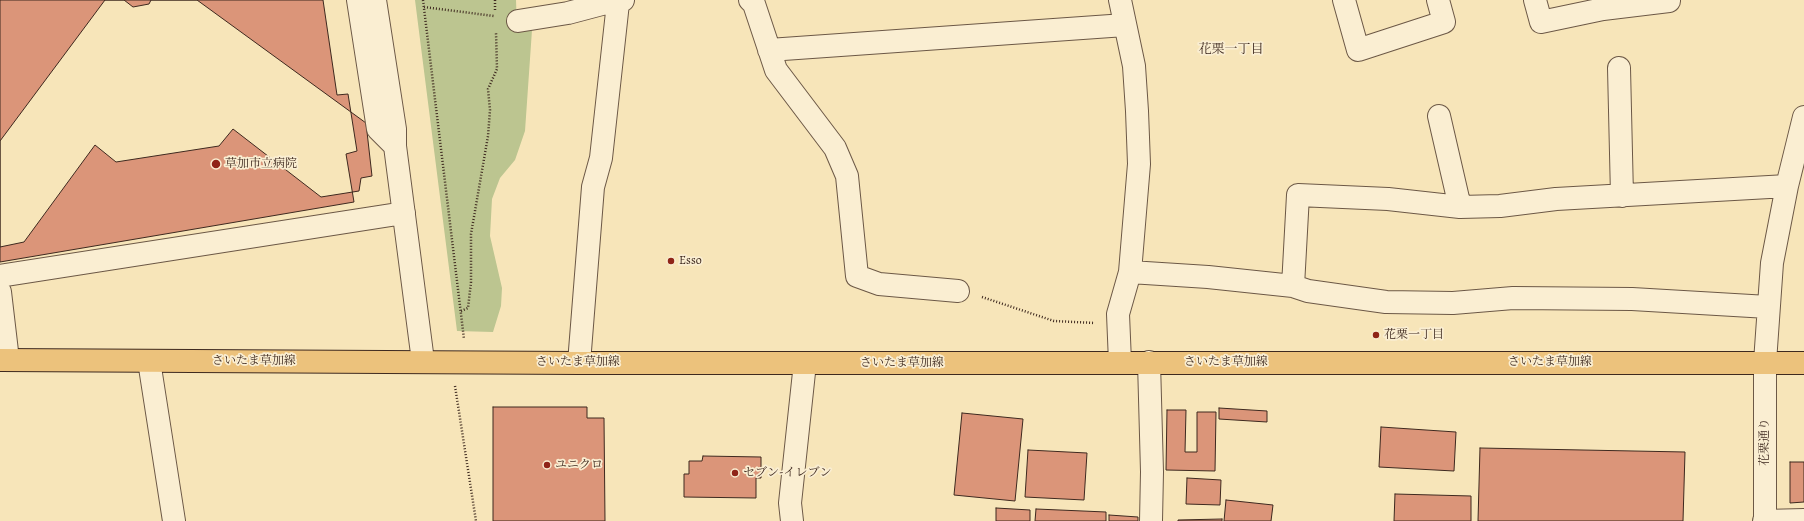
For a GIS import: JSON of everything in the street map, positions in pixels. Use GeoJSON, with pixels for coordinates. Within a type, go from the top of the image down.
{"type":"FeatureCollection","features":[{"type":"Feature","properties":{"kind":"main road","name":"さいたま草加線"},"geometry":{"type":"LineString","coordinates":[[4,360],[805,363],[1804,363]]}},
{"type":"Feature","properties":{"kind":"street"},"geometry":{"type":"LineString","coordinates":[[358,0],[378,129],[395,146]]}},
{"type":"Feature","properties":{"kind":"street"},"geometry":{"type":"LineString","coordinates":[[375,0],[395,129],[395,146],[423,361]]}},
{"type":"Feature","properties":{"kind":"street"},"geometry":{"type":"LineString","coordinates":[[518,21],[568,14],[617,0]]}},
{"type":"Feature","properties":{"kind":"street"},"geometry":{"type":"LineString","coordinates":[[580,362],[593,187],[601,158],[618,3],[623,0]]}},
{"type":"Feature","properties":{"kind":"street"},"geometry":{"type":"LineString","coordinates":[[750,0],[754,4],[776,70],[835,148],[847,176],[857,276],[879,284],[958,291]]}},
{"type":"Feature","properties":{"kind":"street"},"geometry":{"type":"LineString","coordinates":[[1120,0],[1134,66],[1139,164],[1130,272],[1118,314],[1120,362]]}},
{"type":"Feature","properties":{"kind":"street"},"geometry":{"type":"LineString","coordinates":[[1344,0],[1358,50],[1444,22],[1438,0]]}},
{"type":"Feature","properties":{"kind":"street"},"geometry":{"type":"LineString","coordinates":[[1535,0],[1541,22],[1602,4],[1669,1]]}},
{"type":"Feature","properties":{"kind":"street"},"geometry":{"type":"LineString","coordinates":[[769,50],[1125,25]]}},
{"type":"Feature","properties":{"kind":"street"},"geometry":{"type":"LineString","coordinates":[[1619,68],[1622,196]]}},
{"type":"Feature","properties":{"kind":"street"},"geometry":{"type":"LineString","coordinates":[[1439,116],[1460,207]]}},
{"type":"Feature","properties":{"kind":"street","name":"花栗通り"},"geometry":{"type":"LineString","coordinates":[[1764,521],[1765,362],[1772,263],[1787,186],[1804,117]]}},
{"type":"Feature","properties":{"kind":"street"},"geometry":{"type":"LineString","coordinates":[[1293,286],[1298,195],[1388,199],[1460,207],[1500,206],[1556,199],[1787,186]]}},
{"type":"Feature","properties":{"kind":"street"},"geometry":{"type":"LineString","coordinates":[[0,276],[404,213]]}},
{"type":"Feature","properties":{"kind":"street"},"geometry":{"type":"LineString","coordinates":[[1130,272],[1208,277],[1293,286],[1308,291],[1386,302],[1453,303],[1513,298],[1632,299],[1768,307]]}},
{"type":"Feature","properties":{"kind":"street"},"geometry":{"type":"LineString","coordinates":[[0,292],[4,360]]}},
{"type":"Feature","properties":{"kind":"street"},"geometry":{"type":"LineString","coordinates":[[150,361],[174,521]]}},
{"type":"Feature","properties":{"kind":"street"},"geometry":{"type":"LineString","coordinates":[[1149,362],[1152,472],[1151,521]]}},
{"type":"Feature","properties":{"kind":"street"},"geometry":{"type":"LineString","coordinates":[[792,521],[790,503],[805,363]]}},
{"type":"Feature","properties":{"kind":"street"},"geometry":{"type":"LineString","coordinates":[[1764,521],[1804,520]]}},
{"type":"Feature","properties":{"kind":"path"},"geometry":{"type":"LineString","coordinates":[[423,0],[464,340]]}},
{"type":"Feature","properties":{"kind":"path"},"geometry":{"type":"LineString","coordinates":[[495,0],[495,23]]}},
{"type":"Feature","properties":{"kind":"path"},"geometry":{"type":"LineString","coordinates":[[424,7],[495,16]]}},
{"type":"Feature","properties":{"kind":"path"},"geometry":{"type":"LineString","coordinates":[[461,311],[468,308],[471,282],[471,234],[488,136],[490,110],[488,89],[497,69],[496,31]]}},
{"type":"Feature","properties":{"kind":"path"},"geometry":{"type":"LineString","coordinates":[[958,291],[960,289],[1054,321],[1118,325]]}},
{"type":"Feature","properties":{"kind":"path"},"geometry":{"type":"LineString","coordinates":[[455,383],[476,521]]}},
{"type":"Feature","properties":{"kind":"green space"},"geometry":{"type":"Polygon","coordinates":[[[415,0],[516,0],[517,29],[532,30],[525,131],[515,160],[500,178],[492,199],[490,236],[502,288],[501,306],[493,332],[457,331],[415,0]]]}},
{"type":"Feature","properties":{"kind":"building"},"geometry":{"type":"Polygon","coordinates":[[[0,0],[323,0],[337,95],[348,94],[357,151],[346,154],[354,202],[0,262],[0,0]]]}},
{"type":"Feature","properties":{"kind":"building"},"geometry":{"type":"Polygon","coordinates":[[[105,0],[124,0],[133,7],[149,4],[151,0],[197,0],[366,123],[372,176],[361,178],[359,191],[321,197],[233,129],[219,146],[116,162],[95,145],[24,242],[0,247],[0,141],[105,0]]]}},
{"type":"Feature","properties":{"kind":"building"},"geometry":{"type":"Polygon","coordinates":[[[493,407],[587,407],[587,418],[604,418],[605,521],[493,521],[493,407]]]}},
{"type":"Feature","properties":{"kind":"building"},"geometry":{"type":"Polygon","coordinates":[[[1219,408],[1267,411],[1267,422],[1219,419],[1219,408]]]}},
{"type":"Feature","properties":{"kind":"building"},"geometry":{"type":"Polygon","coordinates":[[[1167,410],[1186,410],[1185,452],[1197,452],[1197,412],[1216,412],[1215,471],[1166,470],[1167,410]]]}},
{"type":"Feature","properties":{"kind":"building"},"geometry":{"type":"Polygon","coordinates":[[[962,413],[1023,419],[1015,501],[954,495],[962,413]]]}},
{"type":"Feature","properties":{"kind":"building"},"geometry":{"type":"Polygon","coordinates":[[[1381,427],[1456,432],[1454,471],[1379,467],[1381,427]]]}},
{"type":"Feature","properties":{"kind":"building"},"geometry":{"type":"Polygon","coordinates":[[[1480,448],[1685,452],[1683,521],[1478,521],[1480,448]]]}},
{"type":"Feature","properties":{"kind":"building"},"geometry":{"type":"Polygon","coordinates":[[[1028,450],[1087,453],[1084,500],[1025,497],[1028,450]]]}},
{"type":"Feature","properties":{"kind":"building"},"geometry":{"type":"Polygon","coordinates":[[[703,456],[761,457],[761,478],[756,478],[756,498],[684,497],[684,474],[689,474],[689,461],[702,461],[703,456]]]}},
{"type":"Feature","properties":{"kind":"building"},"geometry":{"type":"Polygon","coordinates":[[[1790,462],[1804,462],[1804,502],[1790,503],[1790,462]]]}},
{"type":"Feature","properties":{"kind":"building"},"geometry":{"type":"Polygon","coordinates":[[[1187,478],[1221,480],[1220,505],[1186,504],[1187,478]]]}},
{"type":"Feature","properties":{"kind":"building"},"geometry":{"type":"Polygon","coordinates":[[[1395,494],[1471,496],[1471,521],[1394,521],[1395,494]]]}},
{"type":"Feature","properties":{"kind":"building"},"geometry":{"type":"Polygon","coordinates":[[[1226,500],[1273,505],[1271,521],[1224,521],[1226,500]]]}},
{"type":"Feature","properties":{"kind":"building"},"geometry":{"type":"Polygon","coordinates":[[[996,508],[1030,510],[1030,521],[996,521],[996,508]]]}},
{"type":"Feature","properties":{"kind":"building"},"geometry":{"type":"Polygon","coordinates":[[[1036,509],[1106,512],[1106,521],[1035,521],[1036,509]]]}},
{"type":"Feature","properties":{"kind":"building"},"geometry":{"type":"Polygon","coordinates":[[[1109,515],[1138,517],[1138,521],[1109,521],[1109,515]]]}},
{"type":"Feature","properties":{"kind":"building"},"geometry":{"type":"Polygon","coordinates":[[[1222,519],[1222,521],[1178,521],[1178,520],[1222,519]]]}},
{"type":"Feature","properties":{"kind":"place","name":"草加市立病院"},"geometry":{"type":"Point","coordinates":[216,164]}},
{"type":"Feature","properties":{"kind":"place","name":"Esso"},"geometry":{"type":"Point","coordinates":[671,261]}},
{"type":"Feature","properties":{"kind":"place","name":"花栗一丁目"},"geometry":{"type":"Point","coordinates":[1376,335]}},
{"type":"Feature","properties":{"kind":"place","name":"ユニクロ"},"geometry":{"type":"Point","coordinates":[547,465]}},
{"type":"Feature","properties":{"kind":"place","name":"セブン-イレブン"},"geometry":{"type":"Point","coordinates":[735,473]}},
{"type":"Feature","properties":{"kind":"district","name":"花栗一丁目"},"geometry":{"type":"Point","coordinates":[1231,50]}}]}
